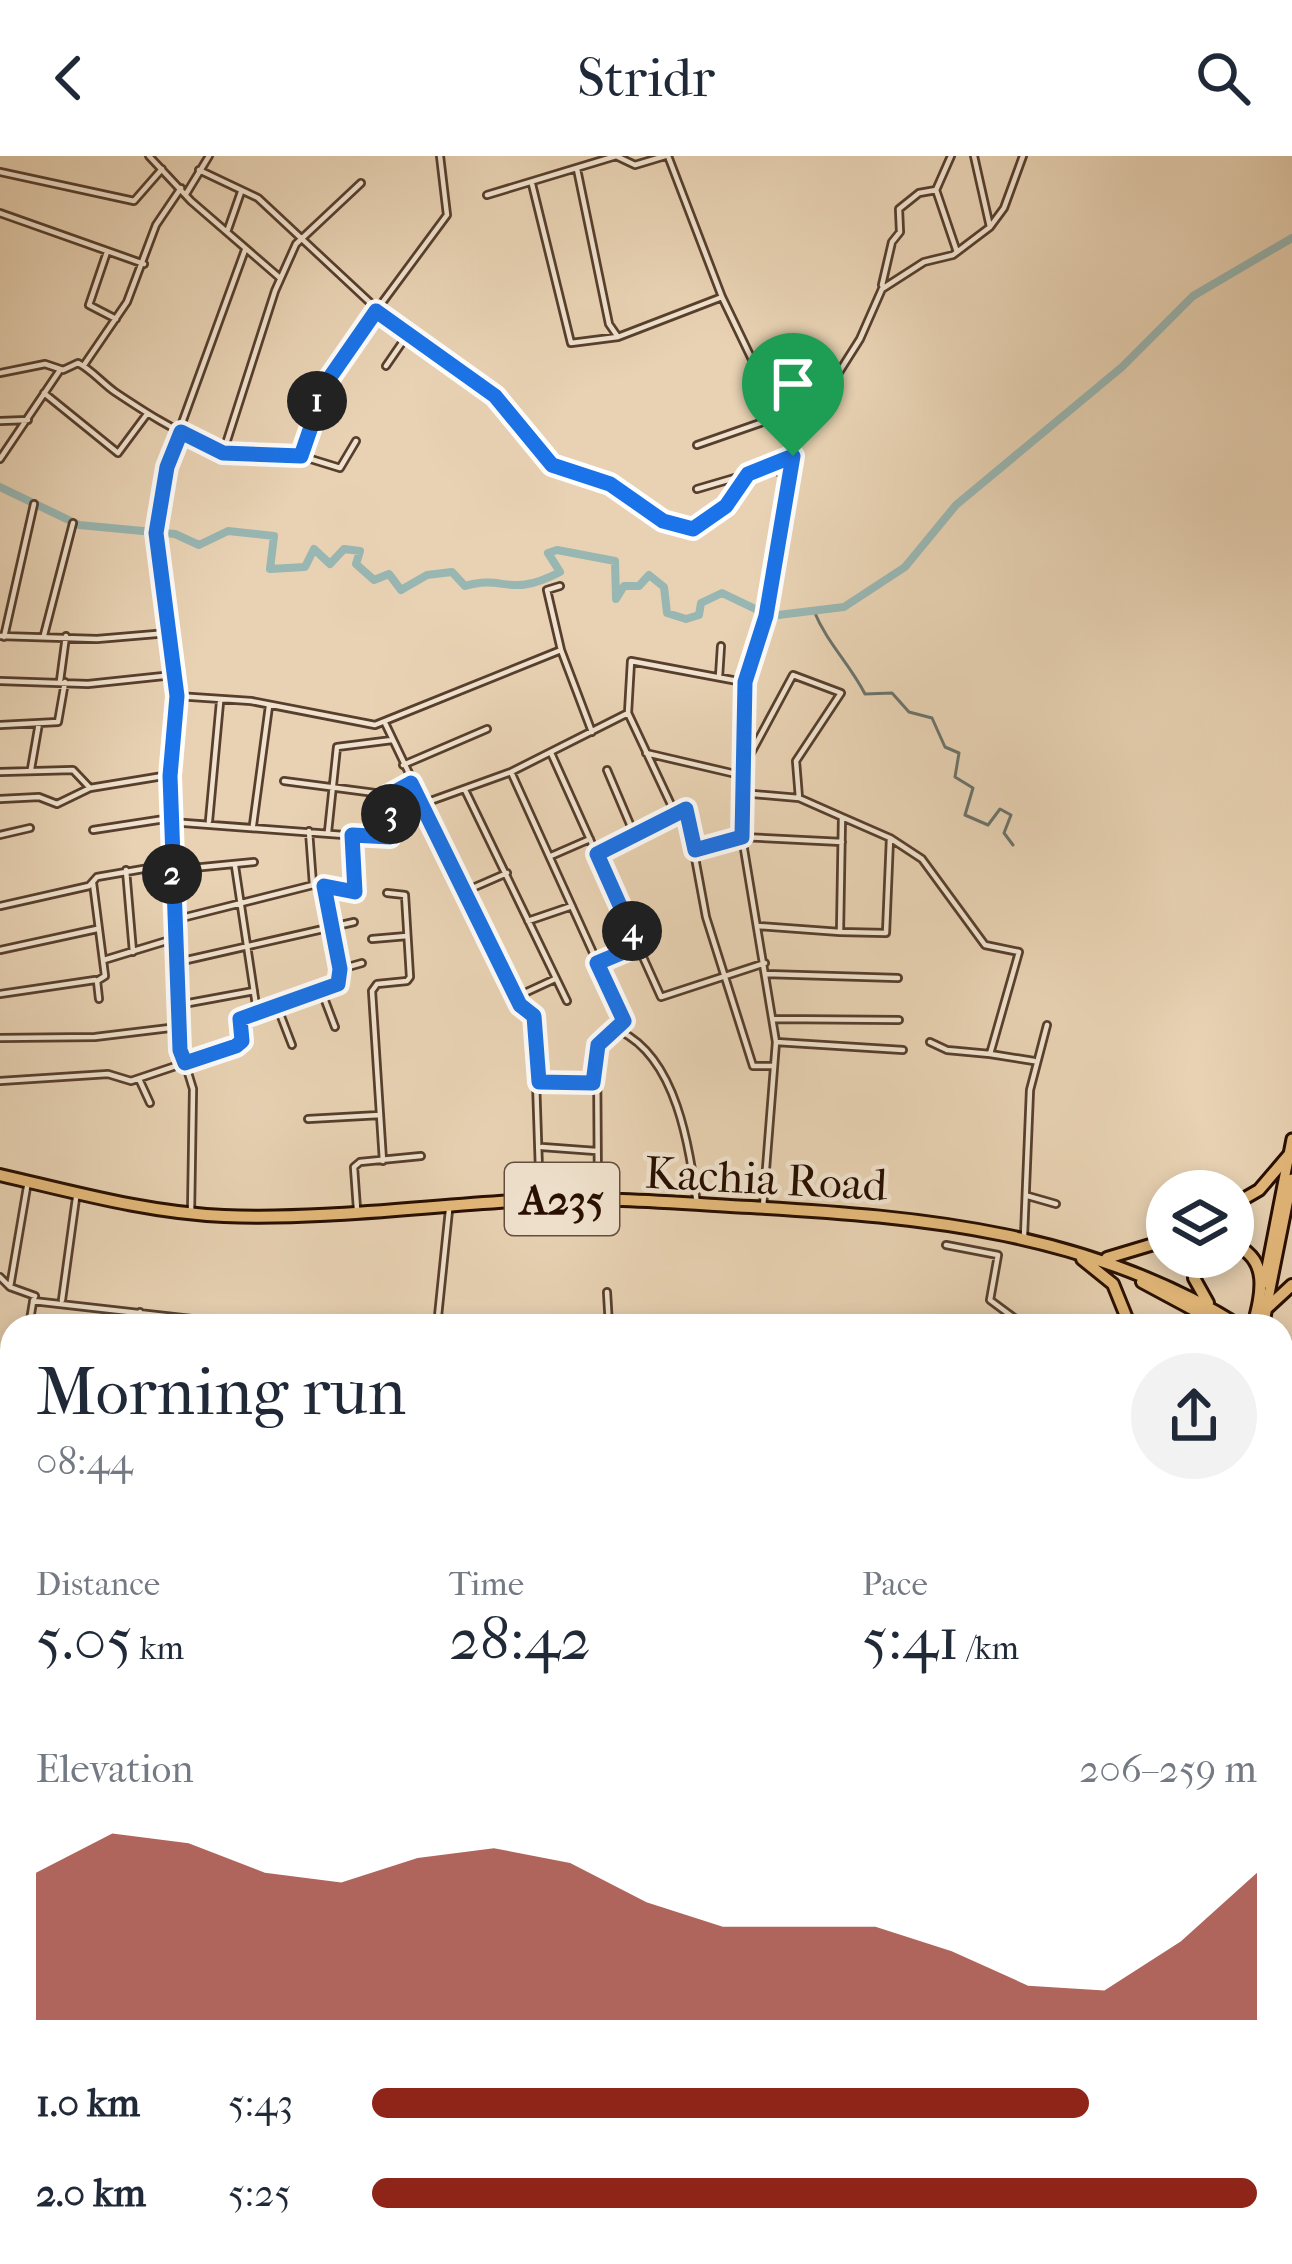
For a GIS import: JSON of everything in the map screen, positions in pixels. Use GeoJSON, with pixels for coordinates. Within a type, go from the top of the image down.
{"type":"FeatureCollection","features":[{"type":"Feature","properties":{"kind":"highway"},"geometry":{"type":"LineString","coordinates":[[1254,1193],[1288,1156]]}},
{"type":"Feature","properties":{"kind":"highway","name":"Kachia Road"},"geometry":{"type":"LineString","coordinates":[[0,1178],[27,1187],[191,1214],[598,1199],[763,1208],[940,1226],[1101,1259],[1207,1314]]}},
{"type":"Feature","properties":{"kind":"highway","name":"Kachia Road"},"geometry":{"type":"LineString","coordinates":[[0,1178],[76,1198],[224,1221],[598,1204],[918,1218],[1024,1236],[1206,1314]]}},
{"type":"Feature","properties":{"kind":"highway"},"geometry":{"type":"LineString","coordinates":[[1101,1259],[1146,1246]]}},
{"type":"Feature","properties":{"kind":"highway"},"geometry":{"type":"LineString","coordinates":[[1081,1257],[1113,1284],[1125,1314]]}},
{"type":"Feature","properties":{"kind":"highway"},"geometry":{"type":"LineString","coordinates":[[1254,1261],[1264,1283],[1256,1314]]}},
{"type":"Feature","properties":{"kind":"highway"},"geometry":{"type":"LineString","coordinates":[[1196,1278],[1195,1285],[1215,1314]]}},
{"type":"Feature","properties":{"kind":"highway"},"geometry":{"type":"LineString","coordinates":[[1265,1314],[1292,1285]]}},
{"type":"Feature","properties":{"kind":"main road"},"geometry":{"type":"LineString","coordinates":[[1264,1283],[1292,1139]]}},
{"type":"Feature","properties":{"kind":"main road"},"geometry":{"type":"LineString","coordinates":[[1266,1309],[1292,1178]]}},
{"type":"Feature","properties":{"kind":"street"},"geometry":{"type":"LineString","coordinates":[[149,156],[280,278]]}},
{"type":"Feature","properties":{"kind":"street"},"geometry":{"type":"LineString","coordinates":[[0,374],[46,364],[61,369],[84,365],[116,319],[144,264],[156,225],[209,156]]}},
{"type":"Feature","properties":{"kind":"street"},"geometry":{"type":"LineString","coordinates":[[301,456],[326,383],[447,215],[440,156]]}},
{"type":"Feature","properties":{"kind":"street"},"geometry":{"type":"LineString","coordinates":[[487,195],[616,156],[635,165],[666,156],[722,297],[793,446],[766,613],[745,682],[742,837],[776,1042],[763,1208]]}},
{"type":"Feature","properties":{"kind":"street"},"geometry":{"type":"LineString","coordinates":[[950,156],[936,190],[956,252]]}},
{"type":"Feature","properties":{"kind":"street"},"geometry":{"type":"LineString","coordinates":[[974,156],[990,227]]}},
{"type":"Feature","properties":{"kind":"street"},"geometry":{"type":"LineString","coordinates":[[882,289],[924,262],[956,252],[990,227],[1004,208],[1023,156]]}},
{"type":"Feature","properties":{"kind":"street"},"geometry":{"type":"LineString","coordinates":[[0,172],[134,201],[162,169]]}},
{"type":"Feature","properties":{"kind":"street"},"geometry":{"type":"LineString","coordinates":[[577,169],[607,312],[618,337]]}},
{"type":"Feature","properties":{"kind":"street"},"geometry":{"type":"LineString","coordinates":[[199,170],[258,198],[377,310],[495,396],[552,465],[610,484],[663,521],[693,529],[736,493],[748,474]]}},
{"type":"Feature","properties":{"kind":"street"},"geometry":{"type":"LineString","coordinates":[[223,453],[280,278],[303,238],[361,184]]}},
{"type":"Feature","properties":{"kind":"street"},"geometry":{"type":"LineString","coordinates":[[532,184],[568,339],[575,345],[618,337],[722,297]]}},
{"type":"Feature","properties":{"kind":"street"},"geometry":{"type":"LineString","coordinates":[[793,446],[877,309],[888,254],[900,232],[899,209],[919,193],[936,190]]}},
{"type":"Feature","properties":{"kind":"street"},"geometry":{"type":"LineString","coordinates":[[227,232],[241,191]]}},
{"type":"Feature","properties":{"kind":"street"},"geometry":{"type":"LineString","coordinates":[[0,213],[144,264]]}},
{"type":"Feature","properties":{"kind":"street"},"geometry":{"type":"LineString","coordinates":[[191,1214],[194,1106],[178,1028],[172,867],[170,776],[176,675],[156,533],[167,467],[245,250]]}},
{"type":"Feature","properties":{"kind":"street"},"geometry":{"type":"LineString","coordinates":[[107,251],[89,305],[116,319]]}},
{"type":"Feature","properties":{"kind":"street"},"geometry":{"type":"LineString","coordinates":[[386,366],[408,334]]}},
{"type":"Feature","properties":{"kind":"street"},"geometry":{"type":"LineString","coordinates":[[84,365],[158,419]]}},
{"type":"Feature","properties":{"kind":"street"},"geometry":{"type":"LineString","coordinates":[[0,459],[61,369]]}},
{"type":"Feature","properties":{"kind":"street"},"geometry":{"type":"LineString","coordinates":[[44,393],[118,453],[146,413],[223,453],[301,456],[340,468],[356,441]]}},
{"type":"Feature","properties":{"kind":"street"},"geometry":{"type":"LineString","coordinates":[[697,445],[780,416]]}},
{"type":"Feature","properties":{"kind":"street"},"geometry":{"type":"LineString","coordinates":[[0,421],[28,420]]}},
{"type":"Feature","properties":{"kind":"street"},"geometry":{"type":"LineString","coordinates":[[697,489],[793,456]]}},
{"type":"Feature","properties":{"kind":"street"},"geometry":{"type":"LineString","coordinates":[[769,464],[789,479]]}},
{"type":"Feature","properties":{"kind":"street"},"geometry":{"type":"LineString","coordinates":[[722,480],[736,493]]}},
{"type":"Feature","properties":{"kind":"street"},"geometry":{"type":"LineString","coordinates":[[34,504],[2,636],[169,633]]}},
{"type":"Feature","properties":{"kind":"street"},"geometry":{"type":"LineString","coordinates":[[44,635],[73,523]]}},
{"type":"Feature","properties":{"kind":"street"},"geometry":{"type":"LineString","coordinates":[[560,586],[547,590],[561,650],[592,732]]}},
{"type":"Feature","properties":{"kind":"street"},"geometry":{"type":"LineString","coordinates":[[0,724],[61,719],[66,636]]}},
{"type":"Feature","properties":{"kind":"street"},"geometry":{"type":"LineString","coordinates":[[719,677],[721,646]]}},
{"type":"Feature","properties":{"kind":"street"},"geometry":{"type":"LineString","coordinates":[[177,696],[385,723],[561,650]]}},
{"type":"Feature","properties":{"kind":"street"},"geometry":{"type":"LineString","coordinates":[[675,813],[628,713],[631,661],[745,682]]}},
{"type":"Feature","properties":{"kind":"street"},"geometry":{"type":"LineString","coordinates":[[0,681],[176,675]]}},
{"type":"Feature","properties":{"kind":"street"},"geometry":{"type":"LineString","coordinates":[[744,755],[750,755],[793,675],[841,693],[796,761],[800,798]]}},
{"type":"Feature","properties":{"kind":"street"},"geometry":{"type":"LineString","coordinates":[[209,821],[220,700]]}},
{"type":"Feature","properties":{"kind":"street"},"geometry":{"type":"LineString","coordinates":[[253,825],[269,706]]}},
{"type":"Feature","properties":{"kind":"street"},"geometry":{"type":"LineString","coordinates":[[423,804],[511,772],[628,713]]}},
{"type":"Feature","properties":{"kind":"street"},"geometry":{"type":"LineString","coordinates":[[31,769],[39,722]]}},
{"type":"Feature","properties":{"kind":"street"},"geometry":{"type":"LineString","coordinates":[[385,723],[517,997],[534,1016],[542,1148],[540,1200]]}},
{"type":"Feature","properties":{"kind":"street"},"geometry":{"type":"LineString","coordinates":[[403,765],[488,729]]}},
{"type":"Feature","properties":{"kind":"street"},"geometry":{"type":"LineString","coordinates":[[328,832],[339,746],[392,740]]}},
{"type":"Feature","properties":{"kind":"street"},"geometry":{"type":"LineString","coordinates":[[551,753],[661,997],[765,963]]}},
{"type":"Feature","properties":{"kind":"street"},"geometry":{"type":"LineString","coordinates":[[646,753],[743,776]]}},
{"type":"Feature","properties":{"kind":"street"},"geometry":{"type":"LineString","coordinates":[[0,772],[73,770],[90,788]]}},
{"type":"Feature","properties":{"kind":"street"},"geometry":{"type":"LineString","coordinates":[[607,770],[635,836]]}},
{"type":"Feature","properties":{"kind":"street"},"geometry":{"type":"LineString","coordinates":[[511,772],[624,1021],[620,1030],[598,1045],[593,1083],[598,1199]]}},
{"type":"Feature","properties":{"kind":"street"},"geometry":{"type":"LineString","coordinates":[[0,800],[39,797],[57,804],[90,788],[170,776]]}},
{"type":"Feature","properties":{"kind":"street"},"geometry":{"type":"LineString","coordinates":[[284,781],[375,793]]}},
{"type":"Feature","properties":{"kind":"street"},"geometry":{"type":"LineString","coordinates":[[93,830],[171,820],[390,837],[387,796],[411,783]]}},
{"type":"Feature","properties":{"kind":"street"},"geometry":{"type":"LineString","coordinates":[[465,790],[567,1001]]}},
{"type":"Feature","properties":{"kind":"street"},"geometry":{"type":"LineString","coordinates":[[742,793],[800,798],[890,838],[922,859],[985,946],[1019,952],[990,1054]]}},
{"type":"Feature","properties":{"kind":"street"},"geometry":{"type":"LineString","coordinates":[[597,854],[686,809],[706,917],[753,1066],[773,1066]]}},
{"type":"Feature","properties":{"kind":"street"},"geometry":{"type":"LineString","coordinates":[[841,932],[842,817]]}},
{"type":"Feature","properties":{"kind":"street"},"geometry":{"type":"LineString","coordinates":[[0,835],[30,827]]}},
{"type":"Feature","properties":{"kind":"street"},"geometry":{"type":"LineString","coordinates":[[309,831],[313,885]]}},
{"type":"Feature","properties":{"kind":"street"},"geometry":{"type":"LineString","coordinates":[[174,920],[313,885],[355,892],[352,835]]}},
{"type":"Feature","properties":{"kind":"street"},"geometry":{"type":"LineString","coordinates":[[695,850],[742,837],[842,842]]}},
{"type":"Feature","properties":{"kind":"street"},"geometry":{"type":"LineString","coordinates":[[758,926],[886,933],[890,838]]}},
{"type":"Feature","properties":{"kind":"street"},"geometry":{"type":"LineString","coordinates":[[549,857],[591,841],[604,847]]}},
{"type":"Feature","properties":{"kind":"street"},"geometry":{"type":"LineString","coordinates":[[0,905],[93,883],[126,870],[254,862]]}},
{"type":"Feature","properties":{"kind":"street"},"geometry":{"type":"LineString","coordinates":[[235,866],[257,1012]]}},
{"type":"Feature","properties":{"kind":"street"},"geometry":{"type":"LineString","coordinates":[[126,870],[133,952]]}},
{"type":"Feature","properties":{"kind":"street"},"geometry":{"type":"LineString","coordinates":[[468,890],[508,873]]}},
{"type":"Feature","properties":{"kind":"street"},"geometry":{"type":"LineString","coordinates":[[0,994],[105,976],[93,883]]}},
{"type":"Feature","properties":{"kind":"street"},"geometry":{"type":"LineString","coordinates":[[0,1081],[108,1074],[140,1078],[241,1044],[238,1022],[338,984],[340,969],[324,886]]}},
{"type":"Feature","properties":{"kind":"street"},"geometry":{"type":"LineString","coordinates":[[383,1160],[373,991],[377,984],[410,980],[405,895],[388,893]]}},
{"type":"Feature","properties":{"kind":"street"},"geometry":{"type":"LineString","coordinates":[[529,921],[572,906]]}},
{"type":"Feature","properties":{"kind":"street"},"geometry":{"type":"LineString","coordinates":[[176,963],[354,922]]}},
{"type":"Feature","properties":{"kind":"street"},"geometry":{"type":"LineString","coordinates":[[0,950],[98,929]]}},
{"type":"Feature","properties":{"kind":"street"},"geometry":{"type":"LineString","coordinates":[[372,939],[407,936]]}},
{"type":"Feature","properties":{"kind":"street"},"geometry":{"type":"LineString","coordinates":[[104,960],[175,939]]}},
{"type":"Feature","properties":{"kind":"street"},"geometry":{"type":"LineString","coordinates":[[597,963],[638,946]]}},
{"type":"Feature","properties":{"kind":"street"},"geometry":{"type":"LineString","coordinates":[[340,969],[362,963]]}},
{"type":"Feature","properties":{"kind":"street"},"geometry":{"type":"LineString","coordinates":[[766,974],[898,978]]}},
{"type":"Feature","properties":{"kind":"street"},"geometry":{"type":"LineString","coordinates":[[517,997],[556,979]]}},
{"type":"Feature","properties":{"kind":"street"},"geometry":{"type":"LineString","coordinates":[[97,981],[99,999]]}},
{"type":"Feature","properties":{"kind":"street"},"geometry":{"type":"LineString","coordinates":[[321,990],[335,1027]]}},
{"type":"Feature","properties":{"kind":"street"},"geometry":{"type":"LineString","coordinates":[[178,1005],[255,991]]}},
{"type":"Feature","properties":{"kind":"street"},"geometry":{"type":"LineString","coordinates":[[277,1006],[292,1045]]}},
{"type":"Feature","properties":{"kind":"street"},"geometry":{"type":"LineString","coordinates":[[772,1019],[899,1020]]}},
{"type":"Feature","properties":{"kind":"street"},"geometry":{"type":"LineString","coordinates":[[1024,1236],[1034,1060],[1047,1025]]}},
{"type":"Feature","properties":{"kind":"street"},"geometry":{"type":"LineString","coordinates":[[0,1038],[95,1037],[178,1028]]}},
{"type":"Feature","properties":{"kind":"street"},"geometry":{"type":"LineString","coordinates":[[620,1030],[644,1044],[675,1103],[697,1204]]}},
{"type":"Feature","properties":{"kind":"street"},"geometry":{"type":"LineString","coordinates":[[776,1042],[903,1050]]}},
{"type":"Feature","properties":{"kind":"street"},"geometry":{"type":"LineString","coordinates":[[930,1042],[947,1050],[1034,1060]]}},
{"type":"Feature","properties":{"kind":"street"},"geometry":{"type":"LineString","coordinates":[[140,1078],[150,1103]]}},
{"type":"Feature","properties":{"kind":"street"},"geometry":{"type":"LineString","coordinates":[[539,1082],[593,1083]]}},
{"type":"Feature","properties":{"kind":"street"},"geometry":{"type":"LineString","coordinates":[[308,1119],[380,1114]]}},
{"type":"Feature","properties":{"kind":"street"},"geometry":{"type":"LineString","coordinates":[[542,1148],[597,1151]]}},
{"type":"Feature","properties":{"kind":"street"},"geometry":{"type":"LineString","coordinates":[[357,1210],[354,1167],[422,1156]]}},
{"type":"Feature","properties":{"kind":"street"},"geometry":{"type":"LineString","coordinates":[[10,1287],[27,1187]]}},
{"type":"Feature","properties":{"kind":"street"},"geometry":{"type":"LineString","coordinates":[[1028,1196],[1056,1204]]}},
{"type":"Feature","properties":{"kind":"street"},"geometry":{"type":"LineString","coordinates":[[61,1302],[76,1198]]}},
{"type":"Feature","properties":{"kind":"street"},"geometry":{"type":"LineString","coordinates":[[437,1314],[448,1210]]}},
{"type":"Feature","properties":{"kind":"street"},"geometry":{"type":"LineString","coordinates":[[946,1245],[998,1255],[990,1300],[1009,1314]]}},
{"type":"Feature","properties":{"kind":"street"},"geometry":{"type":"LineString","coordinates":[[0,1276],[10,1287],[35,1296],[30,1314]]}},
{"type":"Feature","properties":{"kind":"street"},"geometry":{"type":"LineString","coordinates":[[607,1292],[608,1314]]}},
{"type":"Feature","properties":{"kind":"street"},"geometry":{"type":"LineString","coordinates":[[33,1301],[147,1314]]}},
{"type":"Feature","properties":{"kind":"waterway"},"geometry":{"type":"LineString","coordinates":[[0,487],[79,525],[175,534],[199,545],[228,531],[274,536],[270,569],[305,567],[314,549],[330,564],[344,549],[360,551],[356,564],[374,580],[389,574],[401,590],[427,575],[452,572],[465,586],[529,584],[560,572],[548,553],[557,550],[615,561],[616,599],[624,586],[639,586],[649,575],[664,587],[667,613],[686,619],[699,615],[701,603],[722,593],[770,616],[844,607],[905,567],[956,505],[1122,367],[1193,296],[1292,238]]}},
{"type":"Feature","properties":{"kind":"waterway"},"geometry":{"type":"LineString","coordinates":[[814,611],[865,694],[892,693],[909,712],[932,718],[945,747],[959,753],[955,777],[973,788],[965,815],[988,825],[1000,809],[1011,815],[1004,833],[1013,845]]}},
{"type":"Feature","properties":{"kind":"route"},"geometry":{"type":"LineString","coordinates":[[376,311],[432,349],[476,387],[495,396],[552,465],[610,484],[663,521],[693,529],[726,506],[748,474],[793,456],[766,616],[745,682],[742,837],[695,850],[686,809],[597,854],[638,946],[597,963],[624,1021],[620,1030],[598,1045],[593,1083],[539,1082],[534,1016],[520,1005],[468,890],[411,783],[387,796],[393,828],[390,837],[352,835],[355,892],[324,886],[340,982],[240,1019],[241,1044],[185,1063],[178,1040],[170,776],[176,675],[156,533],[167,467],[181,432],[223,453],[259,458],[301,456],[326,383],[344,350],[376,311]]}}]}
